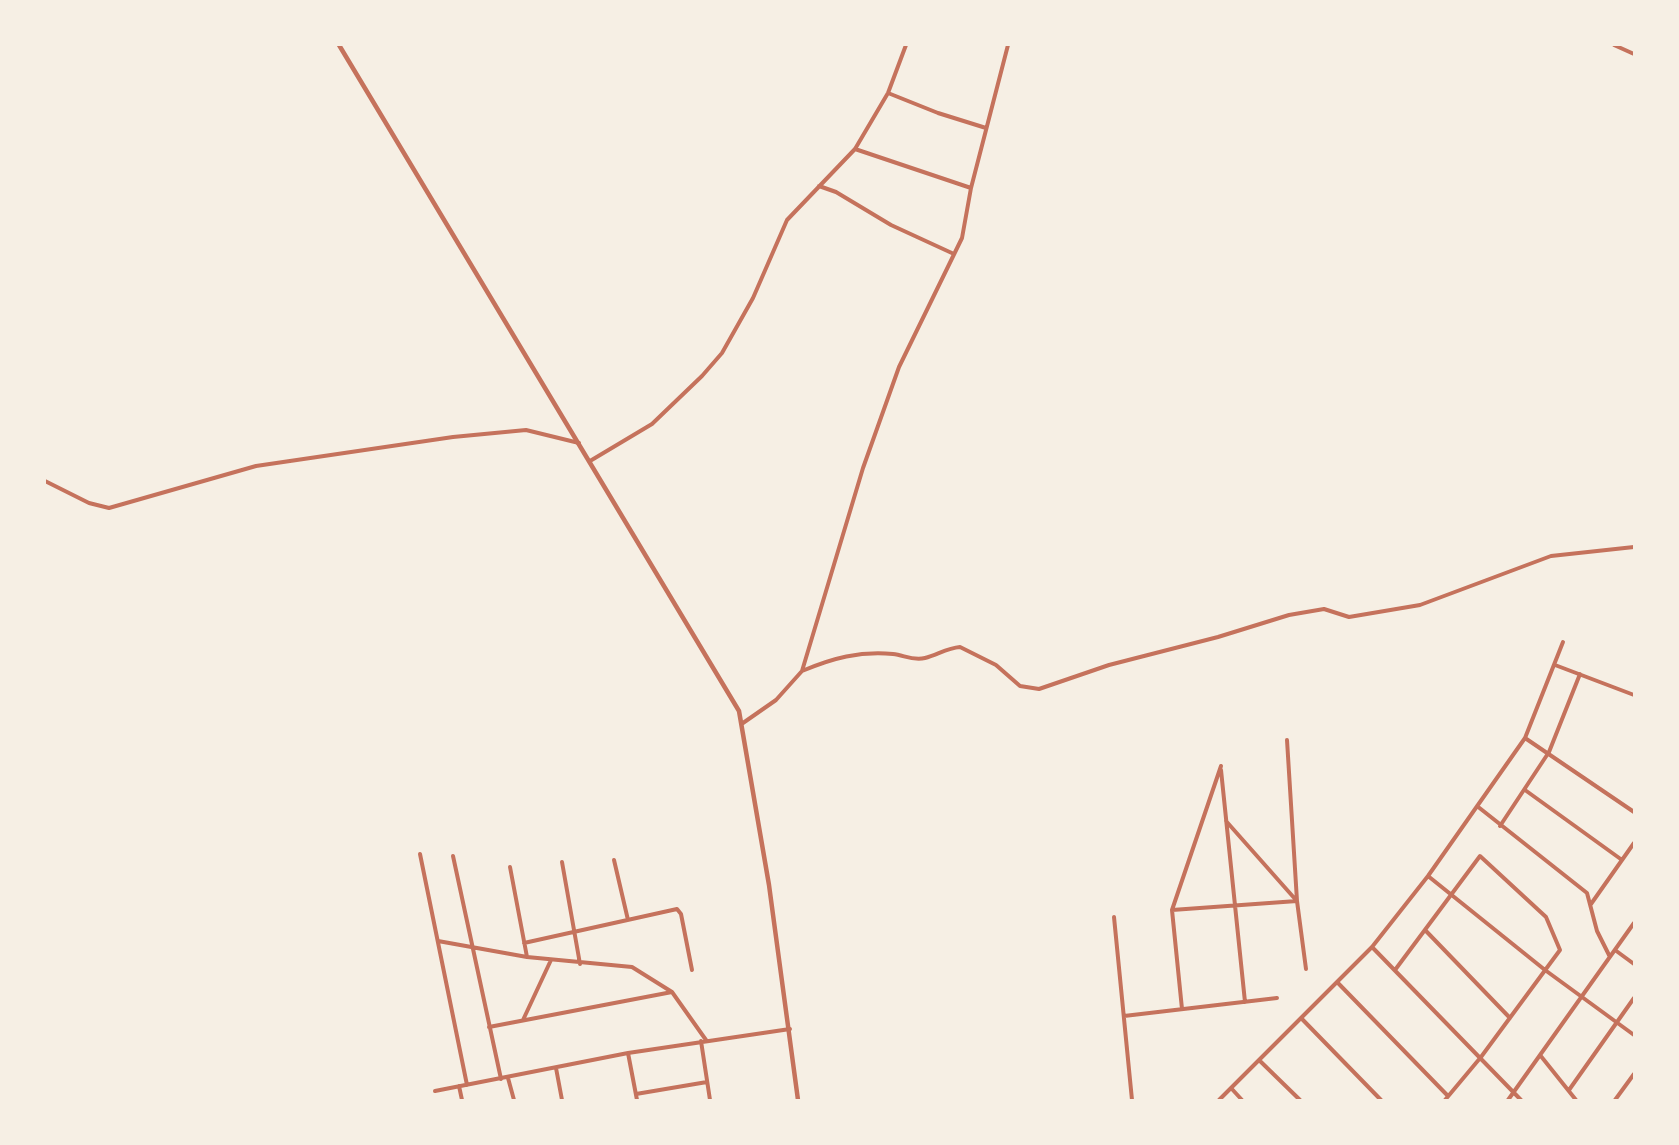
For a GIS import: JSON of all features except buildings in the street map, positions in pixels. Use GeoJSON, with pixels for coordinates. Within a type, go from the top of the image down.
{"type":"FeatureCollection","features":[{"type":"Feature","properties":{"kind":"street"},"geometry":{"type":"LineString","coordinates":[[339,45],[728,690],[743,723],[790,1029],[798,1100]]}},
{"type":"Feature","properties":{"kind":"street"},"geometry":{"type":"LineString","coordinates":[[590,461],[652,424],[702,376],[722,353],[753,298],[787,220],[855,149],[888,93],[906,45]]}},
{"type":"Feature","properties":{"kind":"street"},"geometry":{"type":"LineString","coordinates":[[743,723],[776,700],[802,671],[863,468],[899,367],[962,238],[971,188],[1008,45]]}},
{"type":"Feature","properties":{"kind":"street"},"geometry":{"type":"LineString","coordinates":[[1614,45],[1634,54]]}},
{"type":"Feature","properties":{"kind":"street"},"geometry":{"type":"LineString","coordinates":[[888,93],[938,113],[986,128]]}},
{"type":"Feature","properties":{"kind":"street"},"geometry":{"type":"LineString","coordinates":[[855,149],[971,188]]}},
{"type":"Feature","properties":{"kind":"street"},"geometry":{"type":"LineString","coordinates":[[819,186],[837,192],[891,225],[954,254]]}},
{"type":"Feature","properties":{"kind":"street"},"geometry":{"type":"LineString","coordinates":[[45,481],[89,503],[109,508],[256,466],[453,437],[526,430],[580,443]]}},
{"type":"Feature","properties":{"kind":"street"},"geometry":{"type":"LineString","coordinates":[[802,671],[831,659],[858,652],[897,654],[907,659],[924,658],[952,647],[960,647],[996,665],[1020,686],[1039,689],[1109,665],[1218,638],[1289,615],[1324,609],[1349,617],[1420,605],[1551,556],[1634,547]]}},
{"type":"Feature","properties":{"kind":"street"},"geometry":{"type":"LineString","coordinates":[[1219,1100],[1372,947],[1428,876],[1525,738],[1563,642]]}},
{"type":"Feature","properties":{"kind":"street"},"geometry":{"type":"LineString","coordinates":[[1555,665],[1634,695]]}},
{"type":"Feature","properties":{"kind":"street"},"geometry":{"type":"LineString","coordinates":[[1500,826],[1549,752],[1580,674]]}},
{"type":"Feature","properties":{"kind":"street"},"geometry":{"type":"LineString","coordinates":[[1525,738],[1549,752],[1634,812]]}},
{"type":"Feature","properties":{"kind":"street"},"geometry":{"type":"LineString","coordinates":[[1287,740],[1297,901],[1306,969]]}},
{"type":"Feature","properties":{"kind":"street"},"geometry":{"type":"LineString","coordinates":[[1182,1009],[1172,910],[1221,766],[1245,1002]]}},
{"type":"Feature","properties":{"kind":"street"},"geometry":{"type":"LineString","coordinates":[[1525,790],[1622,860]]}},
{"type":"Feature","properties":{"kind":"street"},"geometry":{"type":"LineString","coordinates":[[1477,806],[1587,893],[1597,931],[1610,957]]}},
{"type":"Feature","properties":{"kind":"street"},"geometry":{"type":"LineString","coordinates":[[1226,821],[1297,901]]}},
{"type":"Feature","properties":{"kind":"street"},"geometry":{"type":"LineString","coordinates":[[1591,904],[1634,843]]}},
{"type":"Feature","properties":{"kind":"street"},"geometry":{"type":"LineString","coordinates":[[420,854],[467,1085]]}},
{"type":"Feature","properties":{"kind":"street"},"geometry":{"type":"LineString","coordinates":[[453,856],[501,1079]]}},
{"type":"Feature","properties":{"kind":"street"},"geometry":{"type":"LineString","coordinates":[[1338,983],[1447,1098],[1481,1057],[1560,950],[1546,917],[1480,856],[1395,970]]}},
{"type":"Feature","properties":{"kind":"street"},"geometry":{"type":"LineString","coordinates":[[614,860],[628,920]]}},
{"type":"Feature","properties":{"kind":"street"},"geometry":{"type":"LineString","coordinates":[[562,862],[580,964]]}},
{"type":"Feature","properties":{"kind":"street"},"geometry":{"type":"LineString","coordinates":[[510,867],[527,957]]}},
{"type":"Feature","properties":{"kind":"street"},"geometry":{"type":"LineString","coordinates":[[1428,876],[1581,998],[1634,1035]]}},
{"type":"Feature","properties":{"kind":"street"},"geometry":{"type":"LineString","coordinates":[[1172,910],[1235,903],[1297,901]]}},
{"type":"Feature","properties":{"kind":"street"},"geometry":{"type":"LineString","coordinates":[[524,943],[677,909],[681,914],[693,970]]}},
{"type":"Feature","properties":{"kind":"street"},"geometry":{"type":"LineString","coordinates":[[1114,917],[1132,1100]]}},
{"type":"Feature","properties":{"kind":"street"},"geometry":{"type":"LineString","coordinates":[[1508,1100],[1634,923]]}},
{"type":"Feature","properties":{"kind":"street"},"geometry":{"type":"LineString","coordinates":[[1426,931],[1510,1018]]}},
{"type":"Feature","properties":{"kind":"street"},"geometry":{"type":"LineString","coordinates":[[438,941],[527,957],[580,964],[632,967],[672,992],[706,1041]]}},
{"type":"Feature","properties":{"kind":"street"},"geometry":{"type":"LineString","coordinates":[[1372,947],[1521,1100]]}},
{"type":"Feature","properties":{"kind":"street"},"geometry":{"type":"LineString","coordinates":[[1615,950],[1634,964]]}},
{"type":"Feature","properties":{"kind":"street"},"geometry":{"type":"LineString","coordinates":[[523,1021],[551,960]]}},
{"type":"Feature","properties":{"kind":"street"},"geometry":{"type":"LineString","coordinates":[[489,1027],[672,992]]}},
{"type":"Feature","properties":{"kind":"street"},"geometry":{"type":"LineString","coordinates":[[1124,1016],[1277,998]]}},
{"type":"Feature","properties":{"kind":"street"},"geometry":{"type":"LineString","coordinates":[[1569,1090],[1634,998]]}},
{"type":"Feature","properties":{"kind":"street"},"geometry":{"type":"LineString","coordinates":[[1302,1019],[1381,1100]]}},
{"type":"Feature","properties":{"kind":"street"},"geometry":{"type":"LineString","coordinates":[[435,1091],[628,1053],[790,1029]]}},
{"type":"Feature","properties":{"kind":"street"},"geometry":{"type":"LineString","coordinates":[[700,1041],[710,1100]]}},
{"type":"Feature","properties":{"kind":"street"},"geometry":{"type":"LineString","coordinates":[[628,1053],[637,1100]]}},
{"type":"Feature","properties":{"kind":"street"},"geometry":{"type":"LineString","coordinates":[[1540,1055],[1576,1100]]}},
{"type":"Feature","properties":{"kind":"street"},"geometry":{"type":"LineString","coordinates":[[1260,1060],[1300,1100]]}},
{"type":"Feature","properties":{"kind":"street"},"geometry":{"type":"LineString","coordinates":[[556,1068],[562,1100]]}},
{"type":"Feature","properties":{"kind":"street"},"geometry":{"type":"LineString","coordinates":[[1615,1100],[1634,1074]]}},
{"type":"Feature","properties":{"kind":"street"},"geometry":{"type":"LineString","coordinates":[[508,1078],[514,1100]]}},
{"type":"Feature","properties":{"kind":"street"},"geometry":{"type":"LineString","coordinates":[[636,1094],[707,1082]]}},
{"type":"Feature","properties":{"kind":"street"},"geometry":{"type":"LineString","coordinates":[[459,1086],[462,1100]]}},
{"type":"Feature","properties":{"kind":"street"},"geometry":{"type":"LineString","coordinates":[[1231,1088],[1242,1100]]}}]}
